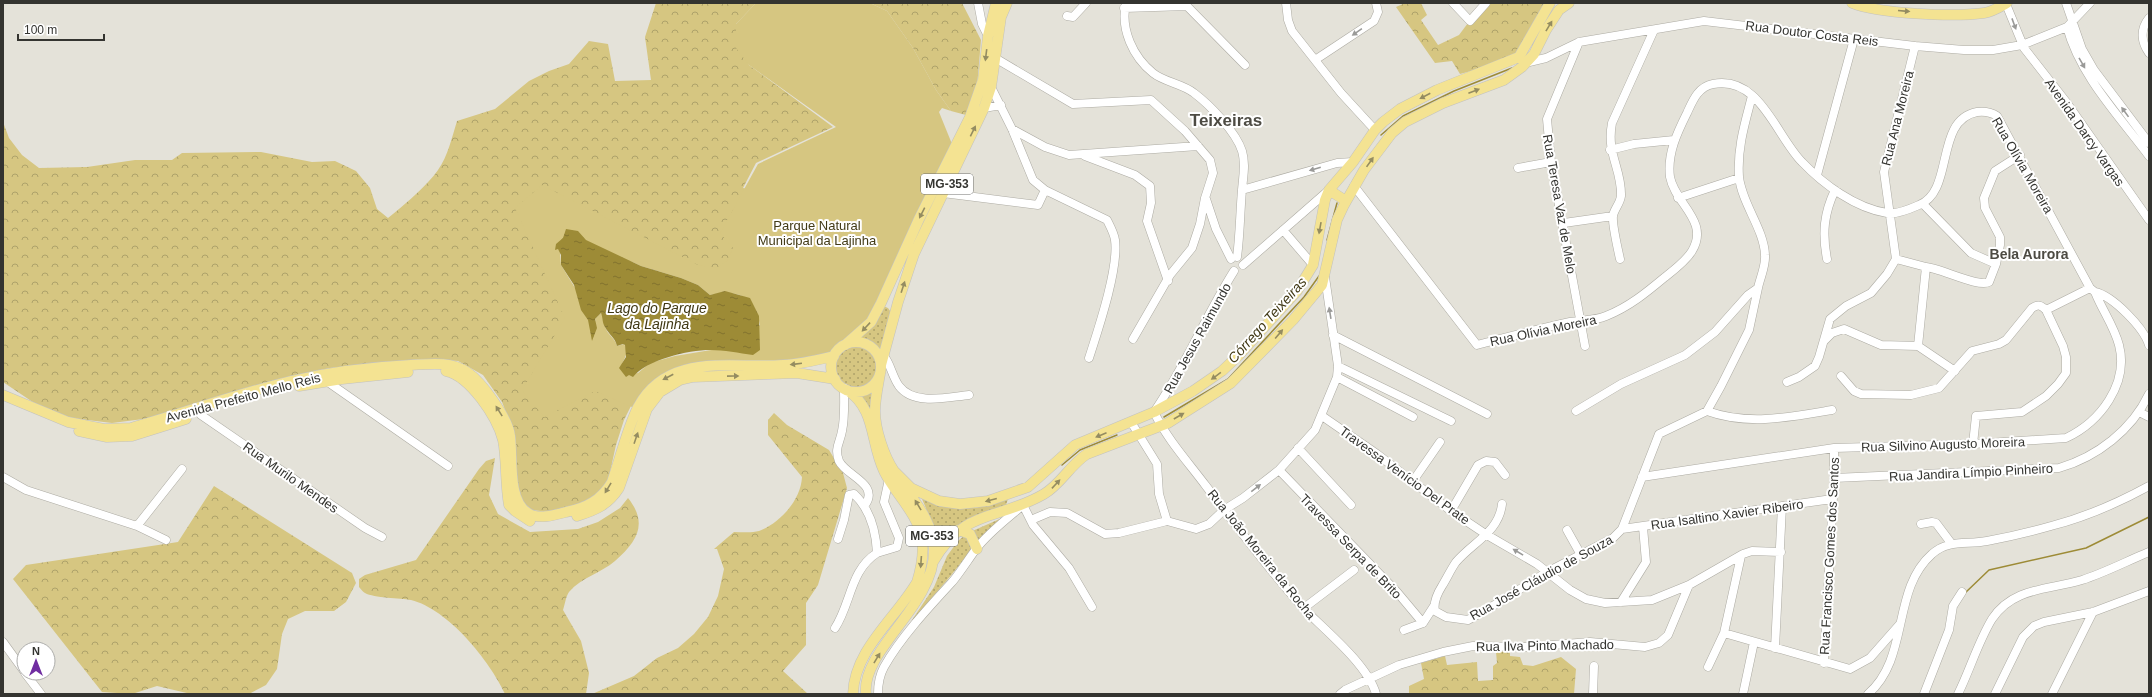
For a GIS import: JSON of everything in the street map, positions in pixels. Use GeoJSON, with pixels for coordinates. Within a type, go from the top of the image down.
{"type":"FeatureCollection","features":[{"type":"Feature","properties":{"kind":"main road","name":"MG-353"},"geometry":{"type":"LineString","coordinates":[[834,356],[871,322],[918,220],[970,117],[983,80],[988,36],[996,3]]}},
{"type":"Feature","properties":{"kind":"main road","name":"MG-353"},"geometry":{"type":"LineString","coordinates":[[845,389],[854,392],[867,389],[877,381],[895,314],[914,254],[984,108],[991,87],[1001,17],[1007,3]]}},
{"type":"Feature","properties":{"kind":"main road"},"geometry":{"type":"LineString","coordinates":[[932,562],[947,541],[959,530],[986,515],[1007,514],[1051,489],[1076,461],[1086,454],[1161,426],[1201,404],[1231,383],[1310,301],[1322,285],[1337,220],[1354,186],[1379,149],[1405,122],[1443,103],[1504,80],[1523,57],[1550,3]]}},
{"type":"Feature","properties":{"kind":"main road"},"geometry":{"type":"LineString","coordinates":[[891,475],[911,488],[939,501],[960,504],[988,501],[1028,487],[1076,445],[1154,412],[1193,391],[1222,372],[1282,310],[1297,291],[1313,265],[1325,200],[1329,190],[1353,162],[1375,130],[1400,109],[1437,90],[1534,54],[1546,30],[1559,10],[1569,3]]}},
{"type":"Feature","properties":{"kind":"main road"},"geometry":{"type":"LineString","coordinates":[[1852,3],[1876,9],[1960,14],[1985,13],[2006,3]]}},
{"type":"Feature","properties":{"kind":"main road"},"geometry":{"type":"LineString","coordinates":[[1375,130],[1378,133],[1379,149]]}},
{"type":"Feature","properties":{"kind":"main road"},"geometry":{"type":"LineString","coordinates":[[1353,162],[1352,175],[1354,186]]}},
{"type":"Feature","properties":{"kind":"main road"},"geometry":{"type":"LineString","coordinates":[[1329,190],[1346,201]]}},
{"type":"Feature","properties":{"kind":"main road"},"geometry":{"type":"LineString","coordinates":[[881,303],[888,306],[895,314]]}},
{"type":"Feature","properties":{"kind":"main road"},"geometry":{"type":"LineString","coordinates":[[846,345],[853,343],[869,346],[877,354],[882,365]]}},
{"type":"Feature","properties":{"kind":"main road"},"geometry":{"type":"LineString","coordinates":[[834,356],[832,368],[835,380]]}},
{"type":"Feature","properties":{"kind":"main road","name":"Avenida Prefeito Mello Reis"},"geometry":{"type":"LineString","coordinates":[[3,395],[68,422],[104,429],[131,428],[199,412],[325,378],[388,366],[444,364],[468,372],[487,392],[505,421],[510,435],[515,495],[520,506],[528,513],[538,516],[549,516],[574,511],[595,503],[606,493],[612,482],[637,408],[653,386],[666,377],[680,371],[701,366],[782,365],[834,356]]}},
{"type":"Feature","properties":{"kind":"main road","name":"MG-353"},"geometry":{"type":"LineString","coordinates":[[866,694],[868,674],[878,655],[924,591],[934,551],[931,533],[926,518],[910,492],[891,475],[875,411],[882,365]]}},
{"type":"Feature","properties":{"kind":"main road","name":"Avenida Prefeito Mello Reis"},"geometry":{"type":"LineString","coordinates":[[325,378],[440,370],[454,373],[462,378],[478,396],[497,423],[503,441],[510,505],[525,520],[535,523],[574,517],[599,509],[612,500],[619,488],[647,409],[660,392],[680,380],[693,377],[797,373],[835,380]]}},
{"type":"Feature","properties":{"kind":"main road","name":"MG-353"},"geometry":{"type":"LineString","coordinates":[[835,380],[859,398],[867,413],[877,452],[918,526],[922,540],[921,569],[917,582],[861,662],[853,684],[853,694]]}},
{"type":"Feature","properties":{"kind":"main road","name":"Avenida Prefeito Mello Reis"},"geometry":{"type":"LineString","coordinates":[[3,402],[68,428],[107,437],[132,436],[199,412]]}},
{"type":"Feature","properties":{"kind":"main road"},"geometry":{"type":"LineString","coordinates":[[1007,514],[1010,501],[1013,497],[1037,485],[1047,474],[1048,469]]}},
{"type":"Feature","properties":{"kind":"main road"},"geometry":{"type":"LineString","coordinates":[[959,530],[970,534],[977,549]]}},
{"type":"Feature","properties":{"kind":"street"},"geometry":{"type":"LineString","coordinates":[[978,3],[982,24],[988,36]]}},
{"type":"Feature","properties":{"kind":"street"},"geometry":{"type":"LineString","coordinates":[[1067,16],[1073,17],[1086,3]]}},
{"type":"Feature","properties":{"kind":"street"},"geometry":{"type":"LineString","coordinates":[[1286,3],[1288,20],[1292,31],[1375,130]]}},
{"type":"Feature","properties":{"kind":"street"},"geometry":{"type":"LineString","coordinates":[[1316,60],[1374,21],[1378,12],[1376,3]]}},
{"type":"Feature","properties":{"kind":"street"},"geometry":{"type":"LineString","coordinates":[[1453,3],[1470,21],[1486,3]]}},
{"type":"Feature","properties":{"kind":"street","name":"Avenida Darcy Vargas"},"geometry":{"type":"LineString","coordinates":[[2006,3],[2022,45],[2067,103],[2149,220]]}},
{"type":"Feature","properties":{"kind":"street"},"geometry":{"type":"LineString","coordinates":[[2066,3],[2073,47],[2082,65],[2149,156]]}},
{"type":"Feature","properties":{"kind":"street"},"geometry":{"type":"LineString","coordinates":[[2070,25],[2090,3]]}},
{"type":"Feature","properties":{"kind":"street"},"geometry":{"type":"LineString","coordinates":[[1244,66],[1185,4],[1125,5],[1125,25],[1130,46],[1141,61],[1154,74],[1194,92],[1233,134],[1242,151],[1245,167],[1234,258],[1229,265],[1234,271],[1240,269],[1242,265],[1329,190]]}},
{"type":"Feature","properties":{"kind":"street"},"geometry":{"type":"LineString","coordinates":[[2149,18],[2143,27],[2142,34],[2149,53]]}},
{"type":"Feature","properties":{"kind":"street","name":"Rua Doutor Costa Reis"},"geometry":{"type":"LineString","coordinates":[[1534,54],[1551,53],[1579,42],[1704,21],[1915,46],[1986,50],[2022,45],[2070,25]]}},
{"type":"Feature","properties":{"kind":"street"},"geometry":{"type":"LineString","coordinates":[[2070,25],[2094,70],[2149,143]]}},
{"type":"Feature","properties":{"kind":"street"},"geometry":{"type":"LineString","coordinates":[[1620,259],[1613,216],[1621,197],[1610,150],[1609,136],[1612,123],[1654,30]]}},
{"type":"Feature","properties":{"kind":"street"},"geometry":{"type":"LineString","coordinates":[[1817,175],[1854,39]]}},
{"type":"Feature","properties":{"kind":"street","name":"Rua Teresa Vaz de Melo"},"geometry":{"type":"LineString","coordinates":[[1579,42],[1547,119],[1551,162],[1564,223],[1585,346]]}},
{"type":"Feature","properties":{"kind":"street","name":"Rua Ana Moreira"},"geometry":{"type":"LineString","coordinates":[[1896,259],[1888,214],[1884,172],[1915,46]]}},
{"type":"Feature","properties":{"kind":"street","name":"Rua Doutor Costa Reis"},"geometry":{"type":"LineString","coordinates":[[1523,57],[1546,58],[1551,53]]}},
{"type":"Feature","properties":{"kind":"street"},"geometry":{"type":"LineString","coordinates":[[995,58],[1073,104],[1151,100],[1169,115],[1210,160],[1213,173],[1205,198],[1200,224],[1192,248],[1168,281],[1133,339]]}},
{"type":"Feature","properties":{"kind":"street","name":"Rua Olívia Moreira"},"geometry":{"type":"LineString","coordinates":[[1354,186],[1477,345],[1580,320],[1593,320],[1608,316],[1638,299],[1691,252],[1697,240],[1695,220],[1678,198],[1670,176],[1674,140],[1695,95],[1703,88],[1715,84],[1731,85],[1752,96],[1762,104],[1802,162],[1835,190],[1864,206],[1888,214]]}},
{"type":"Feature","properties":{"kind":"street"},"geometry":{"type":"LineString","coordinates":[[991,87],[1012,129],[1033,180],[1045,190],[1107,220],[1115,239],[1115,252],[1109,289],[1089,358]]}},
{"type":"Feature","properties":{"kind":"street"},"geometry":{"type":"LineString","coordinates":[[1622,529],[1659,434],[1704,412],[1721,386],[1749,330],[1765,253],[1748,207],[1740,178],[1739,152],[1742,133],[1752,96]]}},
{"type":"Feature","properties":{"kind":"street"},"geometry":{"type":"LineString","coordinates":[[984,108],[1001,105]]}},
{"type":"Feature","properties":{"kind":"street","name":"Rua Olívia Moreira"},"geometry":{"type":"LineString","coordinates":[[1923,204],[1933,193],[1939,180],[1953,132],[1960,121],[1970,114],[1990,112],[1997,116],[2020,155],[2092,290]]}},
{"type":"Feature","properties":{"kind":"street"},"geometry":{"type":"LineString","coordinates":[[1012,129],[1051,149],[1069,155],[1198,146]]}},
{"type":"Feature","properties":{"kind":"street"},"geometry":{"type":"LineString","coordinates":[[1610,150],[1634,144],[1674,140]]}},
{"type":"Feature","properties":{"kind":"street"},"geometry":{"type":"LineString","coordinates":[[1083,155],[1135,175],[1150,186],[1151,203],[1147,221],[1168,281]]}},
{"type":"Feature","properties":{"kind":"street"},"geometry":{"type":"LineString","coordinates":[[1787,382],[1799,377],[1815,366],[1830,318],[1846,306],[1871,293],[1887,274],[1896,259],[1935,268],[1984,284],[1989,282],[2000,252],[2000,237],[1985,208],[1984,198],[1995,171],[2020,155]]}},
{"type":"Feature","properties":{"kind":"street"},"geometry":{"type":"LineString","coordinates":[[1242,190],[1337,163],[1353,162]]}},
{"type":"Feature","properties":{"kind":"street"},"geometry":{"type":"LineString","coordinates":[[1518,168],[1551,162]]}},
{"type":"Feature","properties":{"kind":"street"},"geometry":{"type":"LineString","coordinates":[[1678,198],[1740,178]]}},
{"type":"Feature","properties":{"kind":"street"},"geometry":{"type":"LineString","coordinates":[[942,193],[1038,205],[1045,190]]}},
{"type":"Feature","properties":{"kind":"street"},"geometry":{"type":"LineString","coordinates":[[1827,259],[1824,239],[1825,214],[1835,190]]}},
{"type":"Feature","properties":{"kind":"street"},"geometry":{"type":"LineString","coordinates":[[1205,198],[1216,229],[1234,258]]}},
{"type":"Feature","properties":{"kind":"street"},"geometry":{"type":"LineString","coordinates":[[1888,214],[1923,204],[1971,253],[1996,264]]}},
{"type":"Feature","properties":{"kind":"street"},"geometry":{"type":"LineString","coordinates":[[1564,223],[1613,216]]}},
{"type":"Feature","properties":{"kind":"street"},"geometry":{"type":"LineString","coordinates":[[1284,230],[1313,265]]}},
{"type":"Feature","properties":{"kind":"street"},"geometry":{"type":"LineString","coordinates":[[1234,258],[1241,259],[1242,265]]}},
{"type":"Feature","properties":{"kind":"street"},"geometry":{"type":"LineString","coordinates":[[1918,346],[1926,267]]}},
{"type":"Feature","properties":{"kind":"street","name":"Rua Jesus Raimundo"},"geometry":{"type":"LineString","coordinates":[[1154,412],[1174,384],[1202,326],[1234,271]]}},
{"type":"Feature","properties":{"kind":"street"},"geometry":{"type":"LineString","coordinates":[[1031,520],[1050,512],[1067,513],[1105,534],[1119,533],[1167,522],[1196,529],[1209,524],[1224,510],[1243,498],[1279,470],[1315,430],[1337,378],[1338,366],[1324,276]]}},
{"type":"Feature","properties":{"kind":"street"},"geometry":{"type":"LineString","coordinates":[[1576,411],[1621,384],[1685,355],[1715,332],[1748,295],[1758,288]]}},
{"type":"Feature","properties":{"kind":"street"},"geometry":{"type":"LineString","coordinates":[[2046,310],[2092,290],[2106,296],[2130,318],[2141,331],[2149,345]]}},
{"type":"Feature","properties":{"kind":"street","name":"Rua Silvino Augusto Moreira"},"geometry":{"type":"LineString","coordinates":[[1642,477],[1834,448],[1973,444],[2066,438],[2077,433],[2098,415],[2109,402],[2120,374],[2121,360],[2115,333],[2092,290]]}},
{"type":"Feature","properties":{"kind":"street"},"geometry":{"type":"LineString","coordinates":[[1841,376],[1854,391],[1861,394],[1911,395],[1939,388],[1972,351],[1999,344],[2006,340],[2028,312],[2039,305],[2046,310],[2063,346],[2066,357],[2066,374],[2058,384],[2030,408],[2014,413],[1977,416],[1974,420],[1973,444]]}},
{"type":"Feature","properties":{"kind":"street"},"geometry":{"type":"LineString","coordinates":[[1824,340],[1832,333],[1844,329],[1881,345],[1918,346],[1955,371]]}},
{"type":"Feature","properties":{"kind":"street"},"geometry":{"type":"LineString","coordinates":[[1333,335],[1486,414]]}},
{"type":"Feature","properties":{"kind":"street"},"geometry":{"type":"LineString","coordinates":[[882,365],[890,363],[894,378],[900,387],[907,393],[931,399],[969,395]]}},
{"type":"Feature","properties":{"kind":"street"},"geometry":{"type":"LineString","coordinates":[[1338,366],[1451,421]]}},
{"type":"Feature","properties":{"kind":"street"},"geometry":{"type":"LineString","coordinates":[[325,378],[448,466]]}},
{"type":"Feature","properties":{"kind":"street"},"geometry":{"type":"LineString","coordinates":[[1337,378],[1413,417]]}},
{"type":"Feature","properties":{"kind":"street"},"geometry":{"type":"LineString","coordinates":[[845,389],[842,432],[836,450],[842,466],[846,471],[863,482],[869,492],[869,499],[865,505]]}},
{"type":"Feature","properties":{"kind":"street","name":"Rua Jandira Límpio Pinheiro"},"geometry":{"type":"LineString","coordinates":[[1834,478],[2059,468],[2079,462],[2095,453],[2126,428],[2139,412],[2149,394]]}},
{"type":"Feature","properties":{"kind":"street"},"geometry":{"type":"LineString","coordinates":[[1704,412],[1738,418],[1772,420],[1832,410]]}},
{"type":"Feature","properties":{"kind":"street","name":"Rua Murilo Mendes"},"geometry":{"type":"LineString","coordinates":[[199,412],[365,528],[382,537]]}},
{"type":"Feature","properties":{"kind":"street"},"geometry":{"type":"LineString","coordinates":[[1154,412],[1161,426]]}},
{"type":"Feature","properties":{"kind":"street"},"geometry":{"type":"LineString","coordinates":[[2139,412],[2149,417]]}},
{"type":"Feature","properties":{"kind":"street","name":"Travessa Venício Del Prate"},"geometry":{"type":"LineString","coordinates":[[1322,416],[1413,481],[1451,511],[1487,535]]}},
{"type":"Feature","properties":{"kind":"street"},"geometry":{"type":"LineString","coordinates":[[1131,422],[1157,464],[1160,482],[1159,494],[1167,522]]}},
{"type":"Feature","properties":{"kind":"street","name":"Rua João Moreira da Rocha"},"geometry":{"type":"LineString","coordinates":[[1161,426],[1224,510],[1304,608],[1340,644],[1369,678],[1376,694]]}},
{"type":"Feature","properties":{"kind":"street"},"geometry":{"type":"LineString","coordinates":[[1413,481],[1440,442]]}},
{"type":"Feature","properties":{"kind":"street"},"geometry":{"type":"LineString","coordinates":[[1298,448],[1352,505]]}},
{"type":"Feature","properties":{"kind":"street","name":"Rua Francisco Gomes dos Santos"},"geometry":{"type":"LineString","coordinates":[[1824,663],[1834,478],[1834,448]]}},
{"type":"Feature","properties":{"kind":"street"},"geometry":{"type":"LineString","coordinates":[[1451,511],[1478,465],[1486,460],[1495,462],[1505,475]]}},
{"type":"Feature","properties":{"kind":"street"},"geometry":{"type":"LineString","coordinates":[[137,526],[182,469]]}},
{"type":"Feature","properties":{"kind":"street","name":"Travessa Serpa de Brito"},"geometry":{"type":"LineString","coordinates":[[1279,470],[1397,592],[1422,623]]}},
{"type":"Feature","properties":{"kind":"street"},"geometry":{"type":"LineString","coordinates":[[835,628],[841,620],[856,578],[868,559],[877,553],[897,547],[899,543],[899,538],[884,502],[891,475]]}},
{"type":"Feature","properties":{"kind":"street"},"geometry":{"type":"LineString","coordinates":[[3,477],[26,490],[137,526],[166,540]]}},
{"type":"Feature","properties":{"kind":"street"},"geometry":{"type":"LineString","coordinates":[[1868,694],[1879,685],[1886,674],[1892,658],[1911,586],[1918,571],[1933,553],[1950,543],[1985,542],[2052,526],[2095,513],[2149,486]]}},
{"type":"Feature","properties":{"kind":"street"},"geometry":{"type":"LineString","coordinates":[[838,539],[844,520],[849,495],[854,494],[865,505],[872,525],[877,553]]}},
{"type":"Feature","properties":{"kind":"street","name":"Rua Isaltino Xavier Ribeiro"},"geometry":{"type":"LineString","coordinates":[[1622,529],[1832,499]]}},
{"type":"Feature","properties":{"kind":"street"},"geometry":{"type":"LineString","coordinates":[[1404,630],[1422,623],[1435,609],[1436,596],[1456,563],[1476,542],[1487,535],[1498,520],[1502,504]]}},
{"type":"Feature","properties":{"kind":"street"},"geometry":{"type":"LineString","coordinates":[[1023,505],[1033,525],[1069,568],[1092,607]]}},
{"type":"Feature","properties":{"kind":"street"},"geometry":{"type":"LineString","coordinates":[[1775,648],[1781,552],[1782,506]]}},
{"type":"Feature","properties":{"kind":"street"},"geometry":{"type":"LineString","coordinates":[[878,694],[879,680],[884,667],[936,599],[962,570],[977,549],[1007,514]]}},
{"type":"Feature","properties":{"kind":"street"},"geometry":{"type":"LineString","coordinates":[[1921,524],[1932,522],[1936,523],[1950,543]]}},
{"type":"Feature","properties":{"kind":"street"},"geometry":{"type":"LineString","coordinates":[[1621,602],[1646,562],[1643,527]]}},
{"type":"Feature","properties":{"kind":"street","name":"Rua José Cláudio de Souza"},"geometry":{"type":"LineString","coordinates":[[1435,609],[1446,617],[1468,620],[1547,572],[1612,538],[1622,529]]}},
{"type":"Feature","properties":{"kind":"street"},"geometry":{"type":"LineString","coordinates":[[1567,530],[1581,555]]}},
{"type":"Feature","properties":{"kind":"street"},"geometry":{"type":"LineString","coordinates":[[1487,535],[1518,552],[1570,590],[1586,599],[1605,603],[1652,600],[1688,585],[1741,556],[1752,552],[1781,552]]}},
{"type":"Feature","properties":{"kind":"street"},"geometry":{"type":"LineString","coordinates":[[1958,694],[1993,619],[2002,608],[2016,597],[2033,590],[2083,580],[2149,552]]}},
{"type":"Feature","properties":{"kind":"street"},"geometry":{"type":"LineString","coordinates":[[1708,667],[1724,633],[1741,556]]}},
{"type":"Feature","properties":{"kind":"street"},"geometry":{"type":"LineString","coordinates":[[1304,608],[1354,570]]}},
{"type":"Feature","properties":{"kind":"street","name":"Rua Ilva Pinto Machado"},"geometry":{"type":"LineString","coordinates":[[1340,694],[1369,678],[1399,665],[1443,652],[1473,646],[1528,647],[1576,642],[1610,643],[1645,648],[1664,640],[1668,635],[1688,585]]}},
{"type":"Feature","properties":{"kind":"street"},"geometry":{"type":"LineString","coordinates":[[1995,694],[2023,637],[2028,630],[2044,622],[2093,612],[2149,591]]}},
{"type":"Feature","properties":{"kind":"street"},"geometry":{"type":"LineString","coordinates":[[1924,694],[1949,630],[1953,606],[1962,592]]}},
{"type":"Feature","properties":{"kind":"street"},"geometry":{"type":"LineString","coordinates":[[2052,694],[2093,612]]}},
{"type":"Feature","properties":{"kind":"street"},"geometry":{"type":"LineString","coordinates":[[1724,633],[1824,663],[1850,669],[1870,658],[1901,623]]}},
{"type":"Feature","properties":{"kind":"street"},"geometry":{"type":"LineString","coordinates":[[3,642],[16,660]]}},
{"type":"Feature","properties":{"kind":"street"},"geometry":{"type":"LineString","coordinates":[[1743,694],[1754,642]]}},
{"type":"Feature","properties":{"kind":"street"},"geometry":{"type":"LineString","coordinates":[[1593,694],[1594,666]]}},
{"type":"Feature","properties":{"kind":"street"},"geometry":{"type":"LineString","coordinates":[[31,681],[40,694]]}},
{"type":"Feature","properties":{"kind":"green space"},"geometry":{"type":"Polygon","coordinates":[[[656,3],[756,3],[736,24],[749,65],[833,127],[756,163],[743,188],[753,190],[772,211],[718,275],[550,249],[639,390],[624,420],[616,445],[608,481],[593,500],[549,512],[532,510],[525,504],[518,494],[515,435],[502,402],[483,375],[458,361],[431,359],[330,368],[307,373],[159,417],[112,423],[71,418],[49,413],[3,382],[3,122],[9,138],[22,155],[39,168],[87,167],[135,160],[172,160],[182,153],[261,152],[312,162],[335,161],[356,171],[370,188],[377,209],[388,218],[408,202],[438,170],[447,153],[457,121],[495,109],[529,81],[549,71],[569,64],[589,41],[608,44],[615,81],[651,80],[645,37],[656,3]]]}},
{"type":"Feature","properties":{"kind":"green space","name":"Parque Natural Municipal da Lajinha"},"geometry":{"type":"Polygon","coordinates":[[[756,3],[870,3],[887,11],[913,48],[936,90],[951,111],[942,108],[939,112],[952,144],[871,313],[856,334],[832,352],[802,361],[701,364],[632,407],[595,391],[544,417],[522,390],[565,318],[515,208],[542,185],[698,265],[717,268],[727,261],[733,248],[720,233],[758,164],[836,127],[749,65],[736,48],[736,24],[756,3]],[[566,229],[563,238],[559,240],[561,265],[578,293],[581,310],[588,320],[592,340],[597,328],[595,319],[601,313],[606,329],[617,346],[624,344],[626,354],[620,371],[625,375],[638,373],[650,363],[675,356],[711,350],[760,325],[758,315],[754,307],[743,296],[728,293],[710,295],[698,285],[681,278],[641,266],[586,240],[577,231],[566,229]]]}},
{"type":"Feature","properties":{"kind":"green space"},"geometry":{"type":"Polygon","coordinates":[[[870,3],[962,3],[981,40],[977,87],[966,115],[951,111],[936,90],[913,48],[887,11],[870,3]]]}},
{"type":"Feature","properties":{"kind":"green space"},"geometry":{"type":"Polygon","coordinates":[[[1405,3],[1421,3],[1427,15],[1421,20],[1438,45],[1459,35],[1483,3],[1548,3],[1512,60],[1460,74],[1452,61],[1435,63],[1396,7],[1405,3]]]}},
{"type":"Feature","properties":{"kind":"green space"},"geometry":{"type":"Polygon","coordinates":[[[881,305],[888,308],[893,315],[879,357],[869,345],[850,342],[881,305]]]}},
{"type":"Feature","properties":{"kind":"green space"},"geometry":{"type":"Polygon","coordinates":[[[852,345],[860,345],[865,346],[872,351],[877,358],[877,376],[872,383],[865,388],[852,389],[844,386],[837,379],[834,371],[834,363],[837,355],[844,348],[852,345]]]}},
{"type":"Feature","properties":{"kind":"green space"},"geometry":{"type":"Polygon","coordinates":[[[875,388],[870,413],[858,393],[867,392],[875,388]]]}},
{"type":"Feature","properties":{"kind":"green space"},"geometry":{"type":"Polygon","coordinates":[[[774,413],[787,425],[829,450],[843,473],[847,488],[818,585],[806,603],[806,645],[783,671],[808,694],[592,694],[634,676],[657,658],[678,648],[694,634],[708,617],[718,596],[724,569],[717,549],[714,549],[734,532],[759,531],[774,522],[788,510],[798,494],[802,477],[768,435],[768,420],[774,413]]]}},
{"type":"Feature","properties":{"kind":"green space"},"geometry":{"type":"Polygon","coordinates":[[[495,458],[489,495],[498,514],[530,532],[578,529],[598,522],[620,508],[628,498],[638,516],[638,531],[630,546],[623,554],[610,565],[574,587],[566,598],[563,610],[581,641],[589,673],[586,694],[505,694],[478,652],[453,625],[439,614],[425,605],[411,600],[369,595],[364,593],[359,587],[359,579],[365,575],[416,560],[479,469],[486,461],[495,458]]]}},
{"type":"Feature","properties":{"kind":"green space"},"geometry":{"type":"Polygon","coordinates":[[[214,486],[352,573],[356,583],[346,602],[334,611],[305,611],[288,619],[282,634],[277,669],[266,685],[249,694],[191,694],[157,686],[132,694],[102,692],[13,579],[26,565],[178,542],[214,486]]]}},
{"type":"Feature","properties":{"kind":"green space"},"geometry":{"type":"Polygon","coordinates":[[[922,499],[960,508],[975,508],[1008,499],[1005,508],[984,513],[938,550],[931,520],[922,499]]]}},
{"type":"Feature","properties":{"kind":"green space"},"geometry":{"type":"Polygon","coordinates":[[[1002,518],[978,541],[970,532],[1002,518]]]}},
{"type":"Feature","properties":{"kind":"green space"},"geometry":{"type":"Polygon","coordinates":[[[966,534],[972,548],[913,621],[912,620],[934,587],[947,556],[958,541],[966,534]]]}},
{"type":"Feature","properties":{"kind":"green space"},"geometry":{"type":"Polygon","coordinates":[[[1510,651],[1510,656],[1520,657],[1523,665],[1533,666],[1561,657],[1576,669],[1574,694],[1409,694],[1409,686],[1424,679],[1421,663],[1445,656],[1447,665],[1477,662],[1478,681],[1493,680],[1493,666],[1497,663],[1496,652],[1510,651]]]}},
{"type":"Feature","properties":{"kind":"water","name":"Lago do Parque da Lajinha"},"geometry":{"type":"Polygon","coordinates":[[[566,229],[578,231],[586,240],[641,266],[681,278],[698,285],[710,295],[725,291],[750,298],[759,316],[760,350],[753,355],[710,350],[679,354],[647,366],[633,377],[629,375],[626,377],[619,368],[626,357],[625,345],[623,344],[617,346],[615,340],[604,325],[601,313],[595,319],[597,328],[592,341],[588,320],[581,310],[574,285],[561,265],[561,255],[558,249],[555,250],[556,244],[563,238],[566,229]]]}},
{"type":"Feature","properties":{"kind":"waterway","name":"Córrego Teixeiras"},"geometry":{"type":"LineString","coordinates":[[1916,3],[1985,3]]}},
{"type":"Feature","properties":{"kind":"waterway","name":"Córrego Teixeiras"},"geometry":{"type":"LineString","coordinates":[[1533,44],[1540,31]]}},
{"type":"Feature","properties":{"kind":"waterway","name":"Córrego Teixeiras"},"geometry":{"type":"LineString","coordinates":[[1381,135],[1403,116],[1454,91],[1512,68]]}},
{"type":"Feature","properties":{"kind":"waterway","name":"Córrego Teixeiras"},"geometry":{"type":"LineString","coordinates":[[1327,240],[1337,203]]}},
{"type":"Feature","properties":{"kind":"waterway","name":"Córrego Teixeiras"},"geometry":{"type":"LineString","coordinates":[[1164,417],[1228,379],[1304,297],[1319,276]]}},
{"type":"Feature","properties":{"kind":"waterway","name":"Córrego Teixeiras"},"geometry":{"type":"LineString","coordinates":[[1062,465],[1080,450],[1117,435]]}},
{"type":"Feature","properties":{"kind":"waterway"},"geometry":{"type":"LineString","coordinates":[[1965,593],[1989,570],[2086,548],[2149,517]]}},
{"type":"Feature","properties":{"kind":"district","name":"Teixeiras"},"geometry":{"type":"Point","coordinates":[1226,120]}},
{"type":"Feature","properties":{"kind":"district","name":"Bela Aurora"},"geometry":{"type":"Point","coordinates":[2029,254]}}]}
